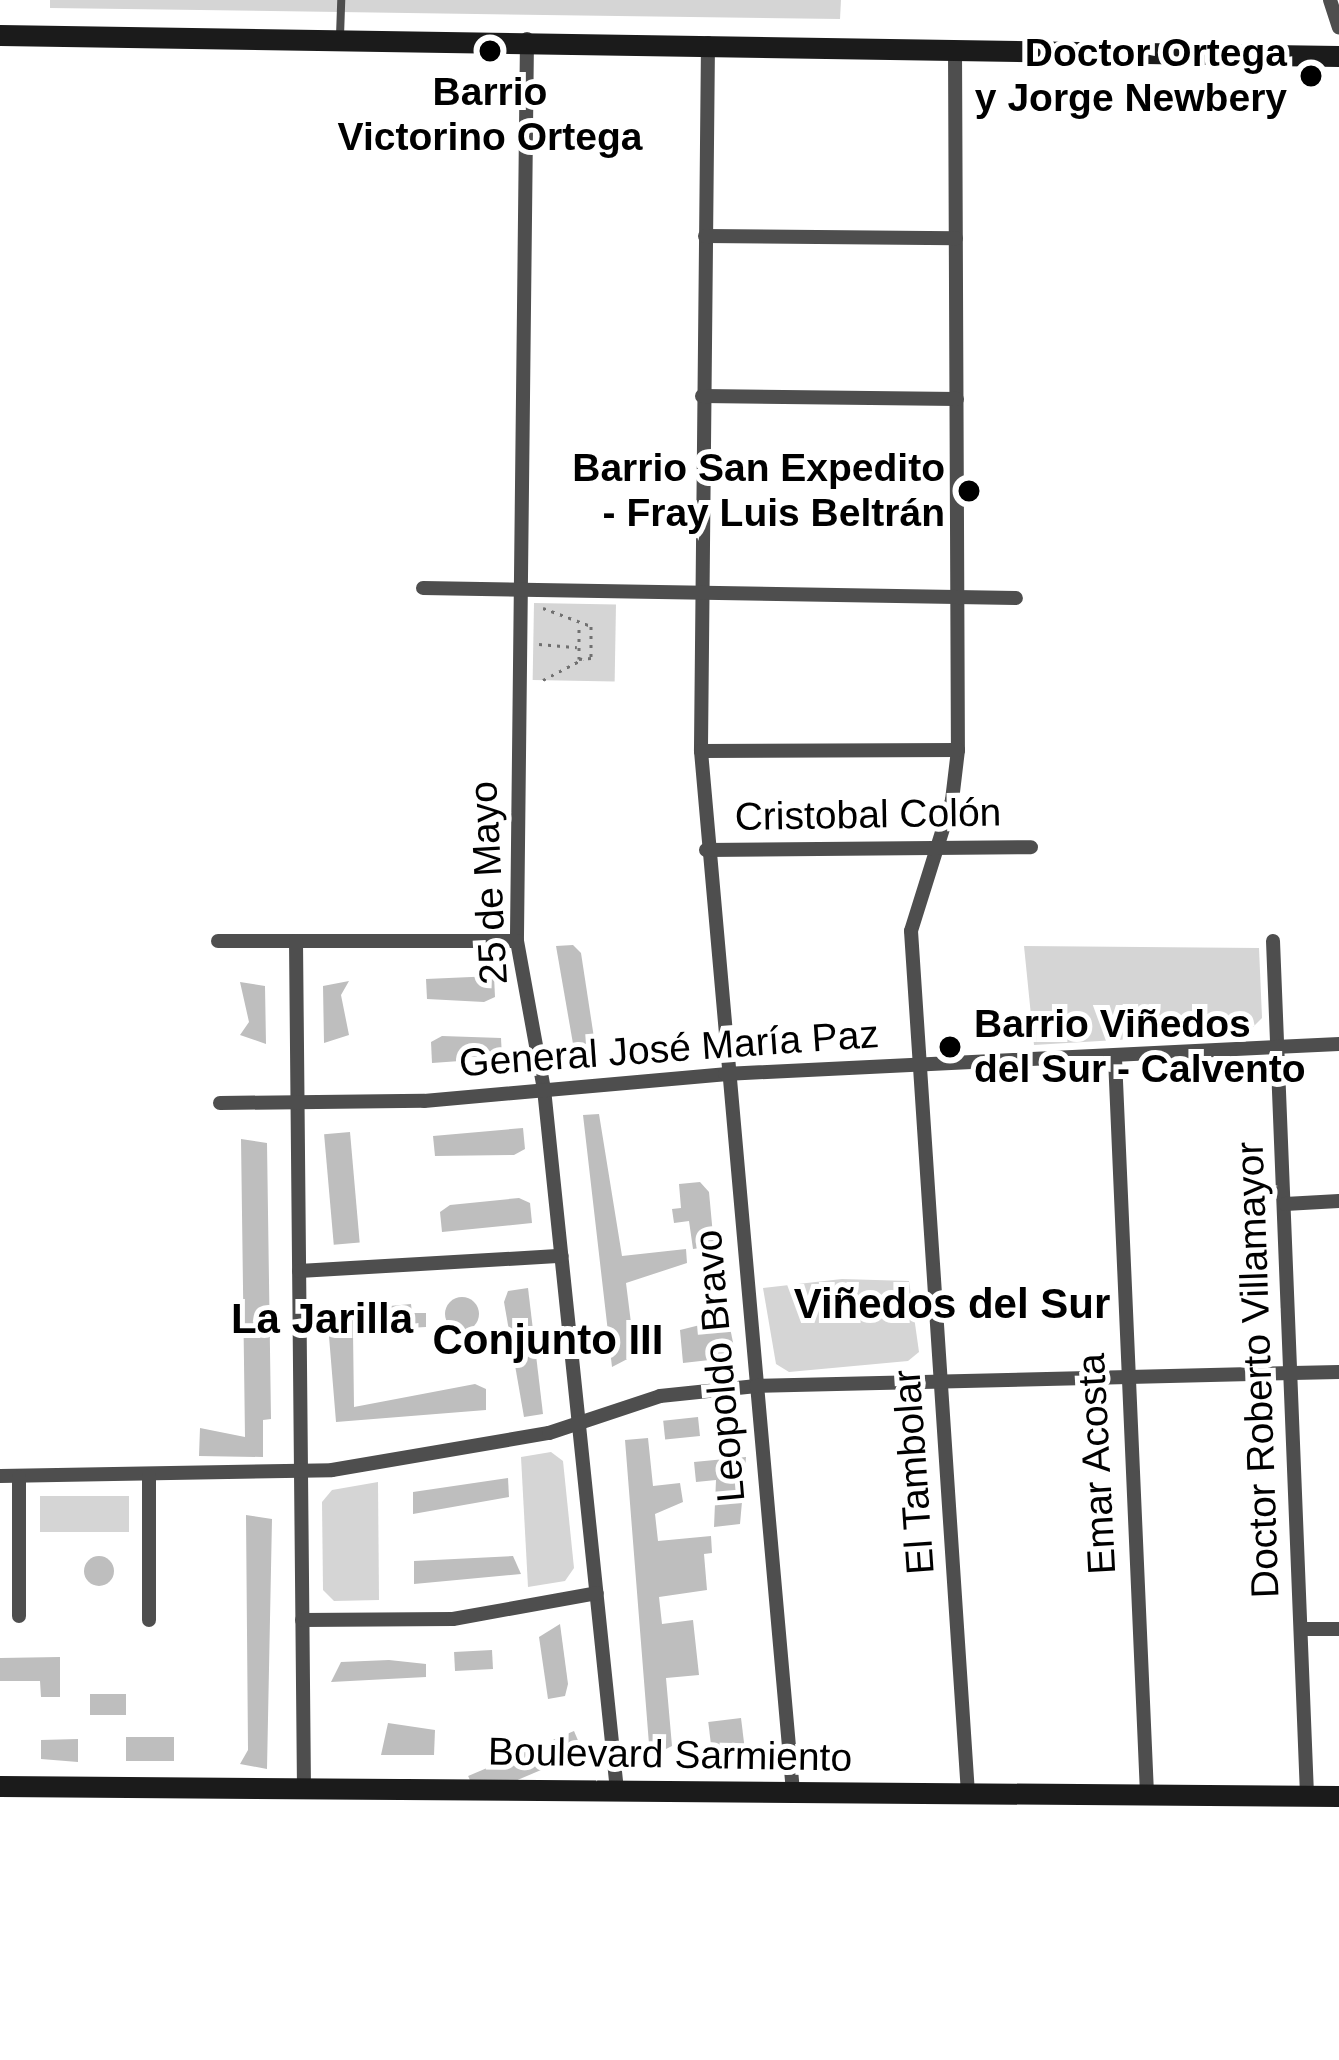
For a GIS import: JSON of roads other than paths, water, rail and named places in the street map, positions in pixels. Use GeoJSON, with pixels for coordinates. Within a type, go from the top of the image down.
{"type":"FeatureCollection","features":[{"type":"Feature","properties":{"kind":"street"},"geometry":{"type":"LineString","coordinates":[[1330,0],[1339,28]]}},
{"type":"Feature","properties":{"kind":"street"},"geometry":{"type":"LineString","coordinates":[[0,34],[527,39],[1339,56]]}},
{"type":"Feature","properties":{"kind":"street","name":"25 de Mayo"},"geometry":{"type":"LineString","coordinates":[[527,39],[516,587],[517,941],[544,1089],[617,1791]]}},
{"type":"Feature","properties":{"kind":"street","name":"Leopoldo Bravo"},"geometry":{"type":"LineString","coordinates":[[708,43],[701,751],[712,934],[793,1793]]}},
{"type":"Feature","properties":{"kind":"street","name":"El Tambolar"},"geometry":{"type":"LineString","coordinates":[[955,48],[958,750],[911,931],[968,1794]]}},
{"type":"Feature","properties":{"kind":"street"},"geometry":{"type":"LineString","coordinates":[[705,236],[956,238]]}},
{"type":"Feature","properties":{"kind":"street"},"geometry":{"type":"LineString","coordinates":[[702,396],[957,399]]}},
{"type":"Feature","properties":{"kind":"street"},"geometry":{"type":"LineString","coordinates":[[424,588],[1016,598]]}},
{"type":"Feature","properties":{"kind":"street"},"geometry":{"type":"LineString","coordinates":[[701,751],[958,750]]}},
{"type":"Feature","properties":{"kind":"street","name":"Cristobal Colón"},"geometry":{"type":"LineString","coordinates":[[706,850],[1031,847]]}},
{"type":"Feature","properties":{"kind":"street"},"geometry":{"type":"LineString","coordinates":[[218,941],[517,941]]}},
{"type":"Feature","properties":{"kind":"street"},"geometry":{"type":"LineString","coordinates":[[296,941],[304,1788]]}},
{"type":"Feature","properties":{"kind":"street","name":"Doctor Roberto Villamayor"},"geometry":{"type":"LineString","coordinates":[[1273,941],[1307,1796]]}},
{"type":"Feature","properties":{"kind":"street","name":"General José María Paz"},"geometry":{"type":"LineString","coordinates":[[220,1103],[1339,1044]]}},
{"type":"Feature","properties":{"kind":"street","name":"Emar Acosta"},"geometry":{"type":"LineString","coordinates":[[1115,1058],[1147,1795]]}},
{"type":"Feature","properties":{"kind":"street"},"geometry":{"type":"LineString","coordinates":[[1285,1204],[1339,1201]]}},
{"type":"Feature","properties":{"kind":"street"},"geometry":{"type":"LineString","coordinates":[[299,1271],[562,1256]]}},
{"type":"Feature","properties":{"kind":"street"},"geometry":{"type":"LineString","coordinates":[[0,1477],[301,1473],[580,1423],[660,1396],[756,1386],[940,1378],[1126,1381],[1339,1372]]}},
{"type":"Feature","properties":{"kind":"street"},"geometry":{"type":"LineString","coordinates":[[149,1476],[149,1620]]}},
{"type":"Feature","properties":{"kind":"street"},"geometry":{"type":"LineString","coordinates":[[19,1477],[19,1616]]}},
{"type":"Feature","properties":{"kind":"street"},"geometry":{"type":"LineString","coordinates":[[302,1620],[453,1619],[597,1593]]}},
{"type":"Feature","properties":{"kind":"street"},"geometry":{"type":"LineString","coordinates":[[1302,1629],[1339,1629]]}},
{"type":"Feature","properties":{"kind":"street","name":"Boulevard Sarmiento"},"geometry":{"type":"LineString","coordinates":[[0,1786],[1339,1796]]}},
{"type":"Feature","properties":{"kind":"lane"},"geometry":{"type":"LineString","coordinates":[[340,38],[341,0]]}},
{"type":"Feature","properties":{"kind":"place","name":"Barrio Victorino Ortega"},"geometry":{"type":"Point","coordinates":[490,51]}},
{"type":"Feature","properties":{"kind":"place","name":"Doctor Ortega y Jorge Newbery"},"geometry":{"type":"Point","coordinates":[1311,76]}},
{"type":"Feature","properties":{"kind":"place","name":"Barrio San Expedito - Fray Luis Beltrán"},"geometry":{"type":"Point","coordinates":[969,491]}},
{"type":"Feature","properties":{"kind":"place","name":"Barrio Viñedos del Sur - Calvento"},"geometry":{"type":"Point","coordinates":[950,1047]}},
{"type":"Feature","properties":{"kind":"district","name":"Viñedos del Sur"},"geometry":{"type":"Point","coordinates":[952,1304]}},
{"type":"Feature","properties":{"kind":"district","name":"La Jarilla"},"geometry":{"type":"Point","coordinates":[322,1319]}},
{"type":"Feature","properties":{"kind":"district","name":"Conjunto III"},"geometry":{"type":"Point","coordinates":[548,1340]}}]}
